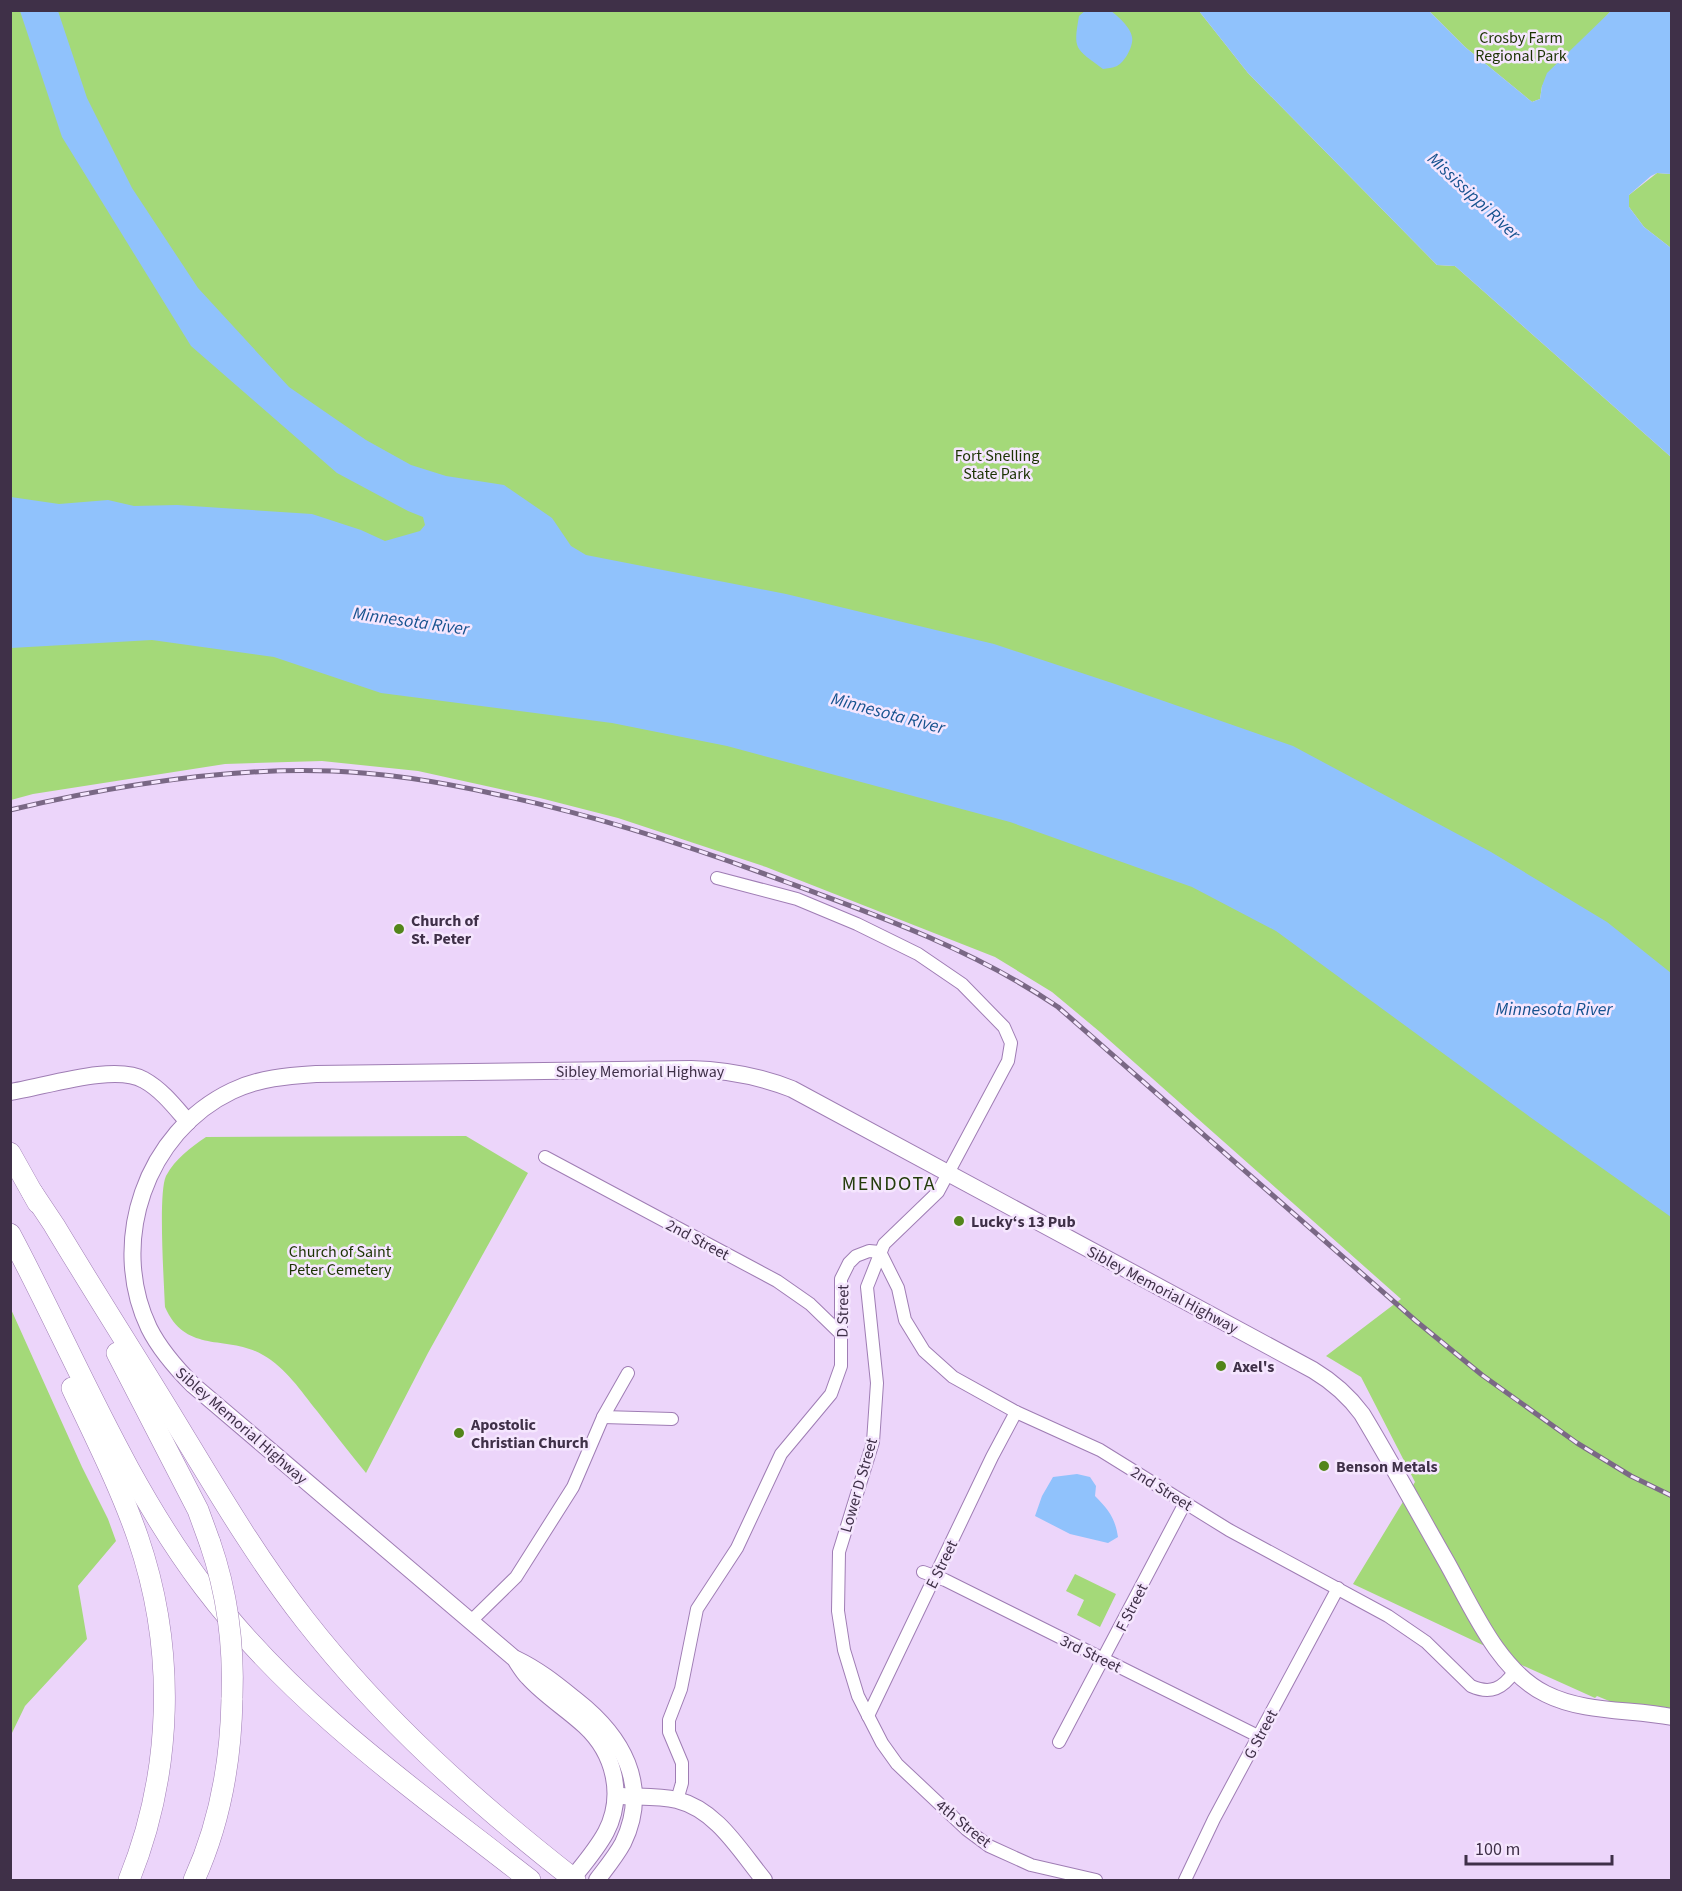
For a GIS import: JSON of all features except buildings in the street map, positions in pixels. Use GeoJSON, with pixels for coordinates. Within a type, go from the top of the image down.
{"type":"FeatureCollection","features":[{"type":"Feature","properties":{"kind":"highway"},"geometry":{"type":"LineString","coordinates":[[10,1153],[163,1439],[198,1510],[210,1544],[226,1609],[231,1647],[232,1698],[229,1754],[223,1788],[209,1843],[194,1881]]}},
{"type":"Feature","properties":{"kind":"highway"},"geometry":{"type":"LineString","coordinates":[[32,1192],[241,1530],[306,1621],[363,1689],[424,1753],[473,1798],[573,1880]]}},
{"type":"Feature","properties":{"kind":"highway"},"geometry":{"type":"LineString","coordinates":[[10,1234],[140,1488],[179,1552],[223,1611],[272,1667],[325,1718],[530,1881]]}},
{"type":"Feature","properties":{"kind":"highway"},"geometry":{"type":"LineString","coordinates":[[10,1244],[127,1510],[146,1563],[156,1604],[165,1675],[164,1731],[152,1809],[129,1881]]}},
{"type":"Feature","properties":{"kind":"main road","name":"Sibley Memorial Highway"},"geometry":{"type":"LineString","coordinates":[[515,1659],[193,1385],[172,1363],[155,1339],[143,1311],[135,1278],[132,1248],[135,1218],[144,1189],[164,1149],[188,1122],[208,1106],[233,1091],[263,1080],[294,1075],[710,1069],[757,1077],[792,1089],[1313,1370],[1340,1388],[1362,1414],[1480,1621],[1514,1672],[1537,1690],[1566,1702],[1671,1717]]}},
{"type":"Feature","properties":{"kind":"main road"},"geometry":{"type":"LineString","coordinates":[[10,1092],[82,1077],[125,1074],[142,1078],[150,1084],[170,1101],[188,1122]]}},
{"type":"Feature","properties":{"kind":"main road"},"geometry":{"type":"LineString","coordinates":[[515,1659],[529,1678],[586,1726],[601,1745],[613,1772],[615,1795],[613,1815],[607,1830],[573,1880]]}},
{"type":"Feature","properties":{"kind":"main road"},"geometry":{"type":"LineString","coordinates":[[515,1659],[537,1669],[592,1712],[609,1730],[627,1762],[633,1782],[631,1818],[622,1844],[597,1881]]}},
{"type":"Feature","properties":{"kind":"main road"},"geometry":{"type":"LineString","coordinates":[[615,1795],[662,1797],[677,1800],[700,1810],[711,1818],[764,1881]]}},
{"type":"Feature","properties":{"kind":"street"},"geometry":{"type":"LineString","coordinates":[[717,878],[797,899],[857,924],[918,954],[962,984],[1004,1027],[1011,1043],[1008,1061],[938,1192],[891,1236],[880,1252]]}},
{"type":"Feature","properties":{"kind":"street","name":"2nd Street"},"geometry":{"type":"LineString","coordinates":[[545,1157],[777,1281],[810,1304],[841,1334]]}},
{"type":"Feature","properties":{"kind":"street","name":"D Street"},"geometry":{"type":"LineString","coordinates":[[677,1800],[682,1783],[682,1763],[669,1732],[669,1720],[681,1689],[697,1609],[737,1548],[781,1454],[831,1394],[841,1366],[841,1279],[849,1263],[856,1256],[869,1251],[880,1252]]}},
{"type":"Feature","properties":{"kind":"street","name":"2nd Street"},"geometry":{"type":"LineString","coordinates":[[880,1252],[898,1287],[905,1320],[924,1351],[953,1377],[1016,1412],[1100,1450],[1236,1534],[1409,1629],[1465,1681],[1479,1689],[1496,1689],[1506,1684],[1514,1672]]}},
{"type":"Feature","properties":{"kind":"street","name":"Lower D Street"},"geometry":{"type":"LineString","coordinates":[[868,1716],[852,1681],[844,1650],[838,1611],[837,1577],[839,1552],[873,1442],[877,1383],[867,1287],[880,1252]]}},
{"type":"Feature","properties":{"kind":"street"},"geometry":{"type":"LineString","coordinates":[[471,1620],[516,1577],[573,1487],[603,1417],[628,1373]]}},
{"type":"Feature","properties":{"kind":"street","name":"E Street"},"geometry":{"type":"LineString","coordinates":[[868,1716],[929,1574],[1016,1412]]}},
{"type":"Feature","properties":{"kind":"street"},"geometry":{"type":"LineString","coordinates":[[603,1417],[672,1419]]}},
{"type":"Feature","properties":{"kind":"street","name":"F Street"},"geometry":{"type":"LineString","coordinates":[[1059,1742],[1185,1503]]}},
{"type":"Feature","properties":{"kind":"street","name":"3rd Street"},"geometry":{"type":"LineString","coordinates":[[929,1574],[1258,1737]]}},
{"type":"Feature","properties":{"kind":"street","name":"G Street"},"geometry":{"type":"LineString","coordinates":[[1185,1881],[1214,1819],[1338,1588]]}},
{"type":"Feature","properties":{"kind":"street","name":"4th Street"},"geometry":{"type":"LineString","coordinates":[[868,1716],[882,1743],[897,1764],[966,1829],[989,1846],[1031,1865],[1096,1881]]}},
{"type":"Feature","properties":{"kind":"green space","name":"Fort Snelling State Park"},"geometry":{"type":"Polygon","coordinates":[[[10,11],[1199,11],[1248,73],[1437,265],[1455,266],[1671,457],[1671,1715],[1624,1707],[1597,1696],[1595,1698],[1353,1584],[1415,1482],[1361,1377],[1326,1356],[1401,1299],[1100,1032],[1052,992],[995,957],[766,867],[618,818],[418,771],[322,761],[225,764],[33,794],[11,800],[10,11]]]}},
{"type":"Feature","properties":{"kind":"green space","name":"Crosby Farm Regional Park"},"geometry":{"type":"Polygon","coordinates":[[[1429,11],[1611,11],[1542,86],[1540,99],[1532,102],[1465,47],[1429,11]]]}},
{"type":"Feature","properties":{"kind":"green space"},"geometry":{"type":"Polygon","coordinates":[[[1657,173],[1671,174],[1671,248],[1644,227],[1629,207],[1629,195],[1657,173]]]}},
{"type":"Feature","properties":{"kind":"green space","name":"Church of Saint Peter Cemetery"},"geometry":{"type":"Polygon","coordinates":[[[466,1136],[528,1173],[428,1353],[366,1473],[293,1380],[279,1366],[249,1349],[196,1338],[184,1332],[174,1322],[165,1307],[162,1200],[166,1176],[189,1149],[206,1137],[466,1136]]]}},
{"type":"Feature","properties":{"kind":"green space"},"geometry":{"type":"Polygon","coordinates":[[[10,1307],[116,1541],[78,1586],[87,1639],[25,1706],[11,1735],[10,1307]]]}},
{"type":"Feature","properties":{"kind":"green space"},"geometry":{"type":"Polygon","coordinates":[[[1075,1574],[1116,1594],[1100,1627],[1077,1615],[1084,1600],[1066,1591],[1075,1574]]]}},
{"type":"Feature","properties":{"kind":"water"},"geometry":{"type":"Polygon","coordinates":[[[1086,10],[1111,11],[1129,30],[1132,40],[1130,49],[1117,66],[1103,69],[1078,47],[1076,36],[1079,16],[1086,10]]]}},
{"type":"Feature","properties":{"kind":"water","name":"Minnesota River"},"geometry":{"type":"Polygon","coordinates":[[[20,11],[58,11],[87,98],[132,188],[198,288],[289,387],[366,440],[411,465],[446,476],[504,485],[552,518],[571,546],[586,555],[786,594],[994,644],[1293,746],[1491,852],[1607,922],[1671,973],[1671,1217],[1276,931],[1192,887],[1010,822],[727,746],[612,723],[381,693],[274,657],[152,640],[11,648],[11,497],[59,504],[108,500],[134,506],[177,505],[312,514],[361,530],[385,541],[420,531],[425,525],[423,517],[337,473],[191,346],[62,137],[20,11]]]}},
{"type":"Feature","properties":{"kind":"water","name":"Mississippi River"},"geometry":{"type":"Polygon","coordinates":[[[1199,11],[1429,11],[1465,47],[1532,102],[1540,99],[1547,73],[1611,11],[1671,11],[1671,174],[1657,173],[1651,176],[1629,195],[1629,207],[1644,227],[1671,248],[1671,457],[1455,266],[1437,265],[1248,73],[1199,11]]]}},
{"type":"Feature","properties":{"kind":"water"},"geometry":{"type":"Polygon","coordinates":[[[1077,1474],[1090,1477],[1096,1486],[1095,1496],[1113,1519],[1118,1537],[1108,1543],[1070,1534],[1035,1516],[1042,1496],[1053,1477],[1077,1474]]]}},
{"type":"Feature","properties":{"kind":"railway"},"geometry":{"type":"LineString","coordinates":[[10,810],[129,786],[211,775],[332,771],[394,776],[495,794],[607,822],[717,857],[893,922],[961,952],[1027,987],[1058,1007],[1416,1321],[1482,1375],[1577,1443],[1631,1476],[1672,1496]]}},
{"type":"Feature","properties":{"kind":"place","name":"Church of St. Peter"},"geometry":{"type":"Point","coordinates":[399,929]}},
{"type":"Feature","properties":{"kind":"place","name":"Lucky‘s 13 Pub"},"geometry":{"type":"Point","coordinates":[959,1221]}},
{"type":"Feature","properties":{"kind":"place","name":"Axel's"},"geometry":{"type":"Point","coordinates":[1221,1366]}},
{"type":"Feature","properties":{"kind":"place","name":"Apostolic Christian Church"},"geometry":{"type":"Point","coordinates":[459,1433]}},
{"type":"Feature","properties":{"kind":"place","name":"Benson Metals"},"geometry":{"type":"Point","coordinates":[1324,1466]}},
{"type":"Feature","properties":{"kind":"district","name":"MENDOTA"},"geometry":{"type":"Point","coordinates":[889,1183]}}]}
